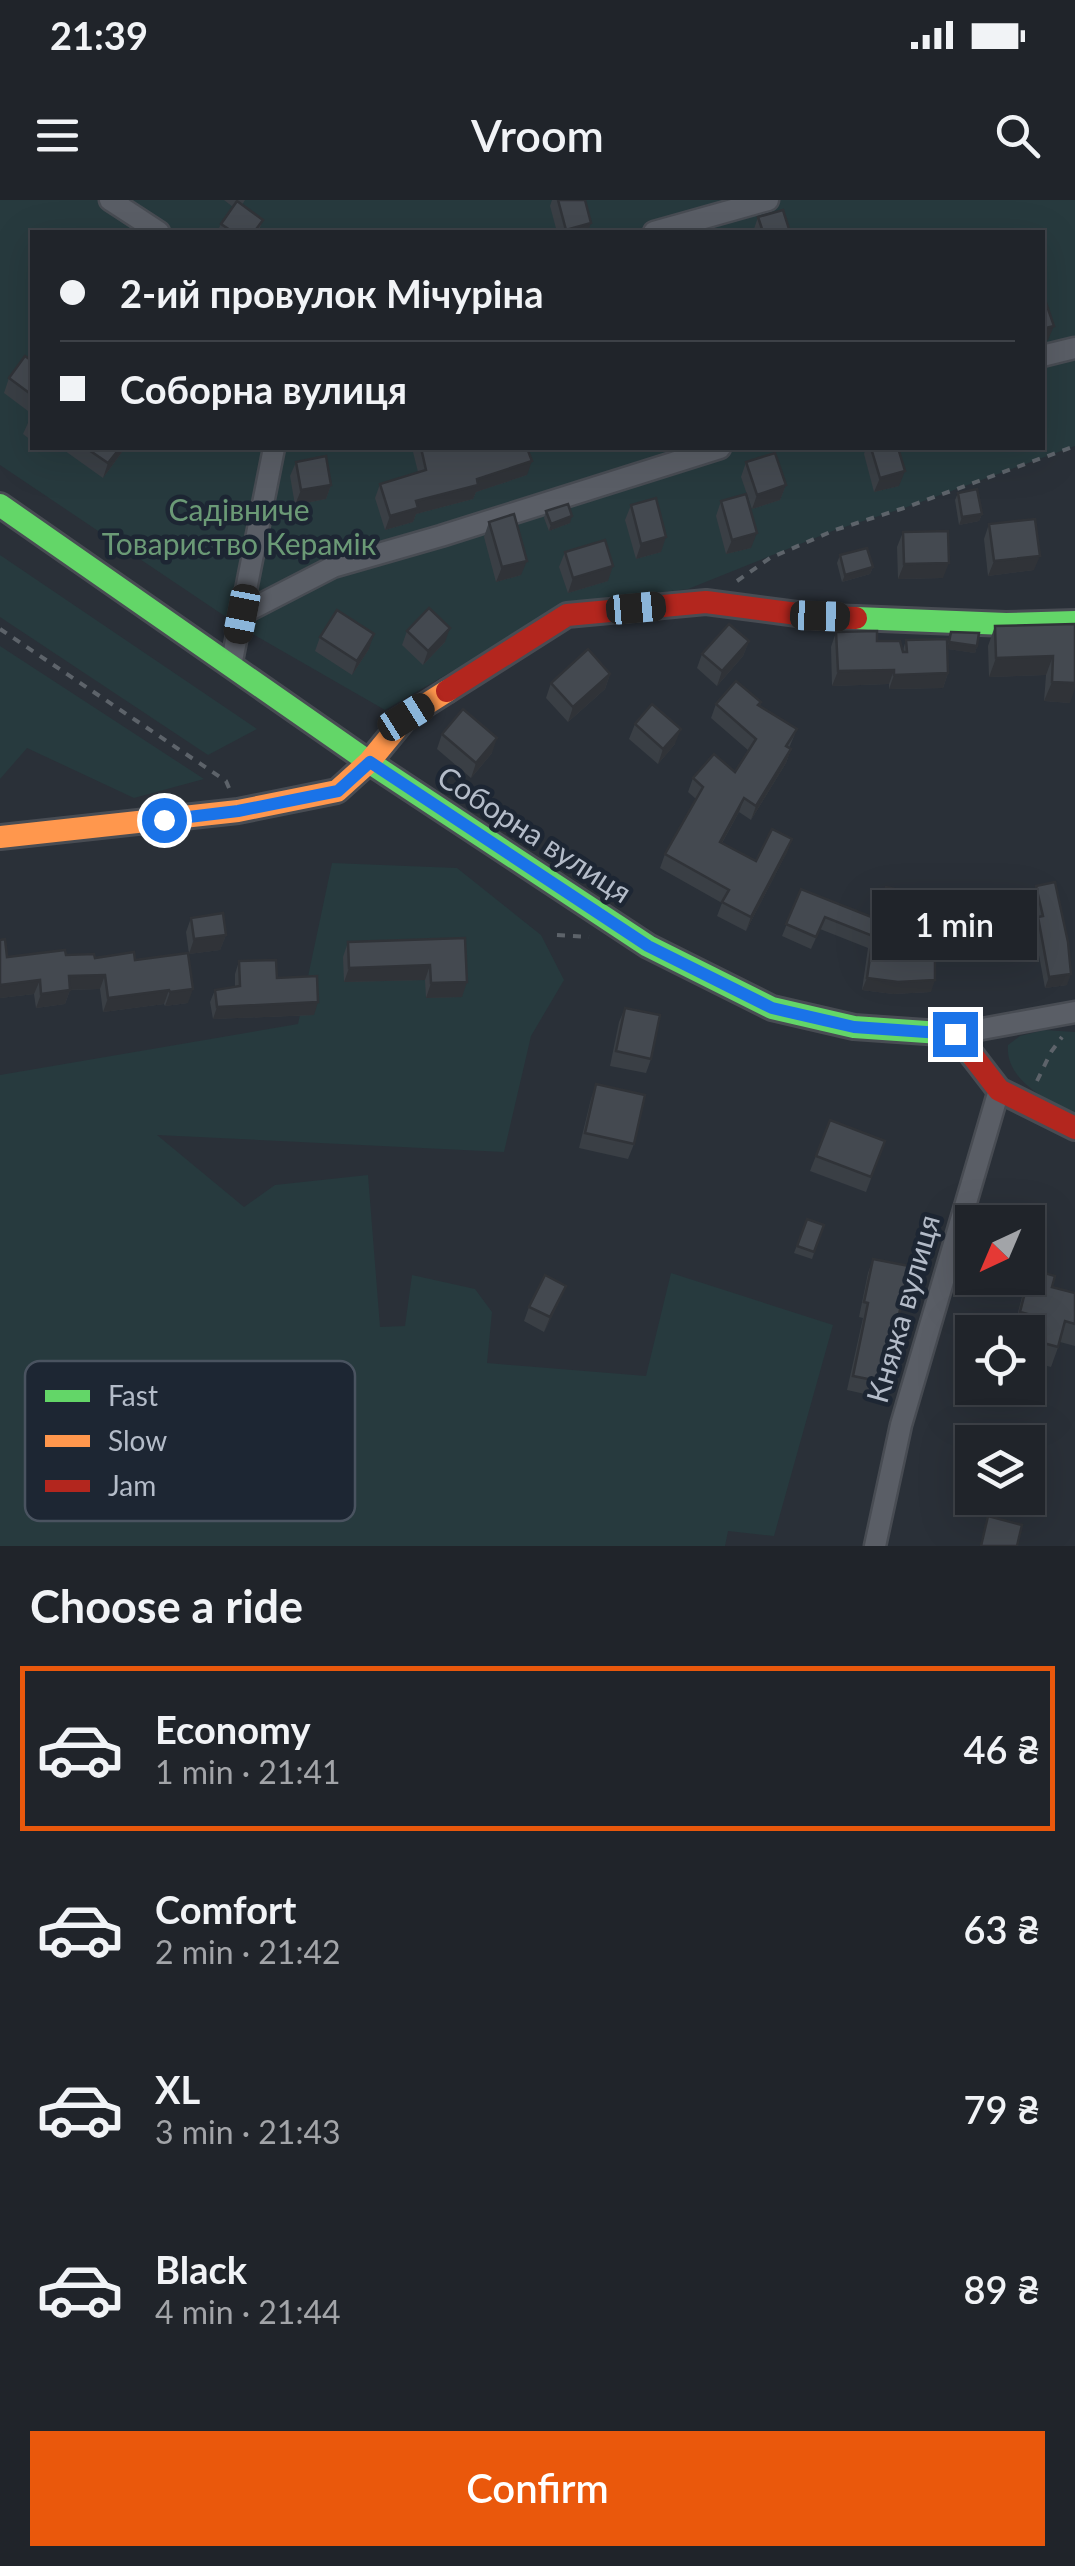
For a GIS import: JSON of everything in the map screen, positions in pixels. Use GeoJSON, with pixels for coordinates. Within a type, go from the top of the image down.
{"type":"FeatureCollection","features":[{"type":"Feature","properties":{"kind":"main road","name":"Соборна вулиця"},"geometry":{"type":"LineString","coordinates":[[0,505],[370,762],[648,946],[772,1008],[854,1027],[955,1034]]}},
{"type":"Feature","properties":{"kind":"main road"},"geometry":{"type":"LineString","coordinates":[[0,837],[238,811],[338,791],[370,762],[406,717],[566,615],[706,602],[820,616],[1006,624],[1075,622]]}},
{"type":"Feature","properties":{"kind":"main road"},"geometry":{"type":"LineString","coordinates":[[955,1034],[999,1090],[1075,1128]]}},
{"type":"Feature","properties":{"kind":"street"},"geometry":{"type":"LineString","coordinates":[[110,200],[156,230]]}},
{"type":"Feature","properties":{"kind":"street"},"geometry":{"type":"LineString","coordinates":[[661,230],[768,200]]}},
{"type":"Feature","properties":{"kind":"street"},"geometry":{"type":"LineString","coordinates":[[1045,355],[1075,348]]}},
{"type":"Feature","properties":{"kind":"street"},"geometry":{"type":"LineString","coordinates":[[231,666],[274,450]]}},
{"type":"Feature","properties":{"kind":"street"},"geometry":{"type":"LineString","coordinates":[[242,614],[334,566],[714,450]]}},
{"type":"Feature","properties":{"kind":"street"},"geometry":{"type":"LineString","coordinates":[[955,1034],[1071,1021]]}},
{"type":"Feature","properties":{"kind":"street","name":"Княжа вулиця"},"geometry":{"type":"LineString","coordinates":[[874,1546],[901,1425],[999,1090]]}},
{"type":"Feature","properties":{"kind":"path"},"geometry":{"type":"LineString","coordinates":[[738,580],[770,558],[835,530],[907,508],[1075,446]]}},
{"type":"Feature","properties":{"kind":"path"},"geometry":{"type":"LineString","coordinates":[[0,629],[226,781],[238,811]]}},
{"type":"Feature","properties":{"kind":"path"},"geometry":{"type":"LineString","coordinates":[[1032,1106],[1038,1078],[1071,1021]]}},
{"type":"Feature","properties":{"kind":"green space","name":"Садівниче Товариство Керамік"},"geometry":{"type":"Polygon","coordinates":[[[0,200],[1075,200],[1075,446],[835,530],[688,589],[570,603],[385,710],[244,629],[0,465],[0,200]]]}},
{"type":"Feature","properties":{"kind":"green space"},"geometry":{"type":"Polygon","coordinates":[[[0,555],[257,729],[208,755],[0,617],[0,555]]]}},
{"type":"Feature","properties":{"kind":"green space"},"geometry":{"type":"Polygon","coordinates":[[[0,646],[204,779],[134,798],[27,748],[0,779],[0,646]]]}},
{"type":"Feature","properties":{"kind":"green space"},"geometry":{"type":"Polygon","coordinates":[[[332,863],[457,868],[541,935],[564,980],[531,1036],[504,1152],[157,1135],[244,1207],[275,1185],[368,1175],[380,1327],[405,1326],[412,1275],[475,1289],[492,1312],[487,1363],[646,1376],[671,1273],[833,1325],[774,1536],[728,1531],[725,1546],[0,1546],[0,1075],[298,1024],[332,863]]]}},
{"type":"Feature","properties":{"kind":"green space"},"geometry":{"type":"Polygon","coordinates":[[[1044,1030],[1075,1032],[1075,1117],[1031,1088],[1009,1058],[1008,1045],[1020,1036],[1044,1030]]]}},
{"type":"Feature","properties":{"kind":"building"},"geometry":{"type":"Polygon","coordinates":[[[558,200],[585,200],[591,223],[566,230],[558,200]]]}},
{"type":"Feature","properties":{"kind":"building"},"geometry":{"type":"Polygon","coordinates":[[[237,201],[263,220],[256,230],[230,230],[221,224],[237,201]]]}},
{"type":"Feature","properties":{"kind":"building"},"geometry":{"type":"Polygon","coordinates":[[[783,210],[789,230],[762,230],[758,217],[783,210]]]}},
{"type":"Feature","properties":{"kind":"building"},"geometry":{"type":"Polygon","coordinates":[[[1045,303],[1054,326],[1045,328],[1045,303]]]}},
{"type":"Feature","properties":{"kind":"building"},"geometry":{"type":"Polygon","coordinates":[[[25,356],[30,360],[30,394],[9,378],[25,356]]]}},
{"type":"Feature","properties":{"kind":"building"},"geometry":{"type":"Polygon","coordinates":[[[89,450],[118,450],[108,463],[89,450]]]}},
{"type":"Feature","properties":{"kind":"building"},"geometry":{"type":"Polygon","coordinates":[[[421,450],[528,450],[532,461],[477,479],[478,485],[416,501],[418,508],[390,516],[380,484],[426,470],[421,450]]]}},
{"type":"Feature","properties":{"kind":"building"},"geometry":{"type":"Polygon","coordinates":[[[872,450],[899,450],[905,471],[880,478],[872,450]]]}},
{"type":"Feature","properties":{"kind":"building"},"geometry":{"type":"Polygon","coordinates":[[[775,453],[786,485],[757,495],[746,462],[775,453]]]}},
{"type":"Feature","properties":{"kind":"building"},"geometry":{"type":"Polygon","coordinates":[[[326,456],[331,485],[301,490],[296,462],[326,456]]]}},
{"type":"Feature","properties":{"kind":"building"},"geometry":{"type":"Polygon","coordinates":[[[977,489],[982,514],[962,517],[958,493],[977,489]]]}},
{"type":"Feature","properties":{"kind":"building"},"geometry":{"type":"Polygon","coordinates":[[[746,494],[757,533],[732,540],[721,501],[746,494]]]}},
{"type":"Feature","properties":{"kind":"building"},"geometry":{"type":"Polygon","coordinates":[[[656,498],[666,537],[641,544],[631,505],[656,498]]]}},
{"type":"Feature","properties":{"kind":"building"},"geometry":{"type":"Polygon","coordinates":[[[568,504],[572,516],[551,524],[546,511],[568,504]]]}},
{"type":"Feature","properties":{"kind":"building"},"geometry":{"type":"Polygon","coordinates":[[[514,514],[527,561],[502,567],[489,522],[514,514]]]}},
{"type":"Feature","properties":{"kind":"building"},"geometry":{"type":"Polygon","coordinates":[[[1035,519],[1040,556],[994,561],[989,524],[1035,519]]]}},
{"type":"Feature","properties":{"kind":"building"},"geometry":{"type":"Polygon","coordinates":[[[948,531],[949,563],[904,564],[903,532],[948,531]]]}},
{"type":"Feature","properties":{"kind":"building"},"geometry":{"type":"Polygon","coordinates":[[[605,540],[613,566],[573,578],[565,552],[605,540]]]}},
{"type":"Feature","properties":{"kind":"building"},"geometry":{"type":"Polygon","coordinates":[[[867,548],[873,567],[845,575],[840,555],[867,548]]]}},
{"type":"Feature","properties":{"kind":"building"},"geometry":{"type":"Polygon","coordinates":[[[429,608],[450,628],[428,651],[407,631],[429,608]]]}},
{"type":"Feature","properties":{"kind":"building"},"geometry":{"type":"Polygon","coordinates":[[[337,610],[374,634],[357,661],[320,637],[337,610]]]}},
{"type":"Feature","properties":{"kind":"building"},"geometry":{"type":"Polygon","coordinates":[[[729,624],[749,641],[722,671],[702,654],[729,624]]]}},
{"type":"Feature","properties":{"kind":"building"},"geometry":{"type":"Polygon","coordinates":[[[1075,624],[1075,683],[1052,682],[1053,656],[996,658],[995,626],[1075,624]]]}},
{"type":"Feature","properties":{"kind":"building"},"geometry":{"type":"Polygon","coordinates":[[[877,631],[877,641],[900,641],[903,652],[907,652],[906,640],[947,639],[948,673],[838,671],[836,632],[877,631]]]}},
{"type":"Feature","properties":{"kind":"building"},"geometry":{"type":"Polygon","coordinates":[[[951,632],[979,633],[977,646],[949,642],[951,632]]]}},
{"type":"Feature","properties":{"kind":"building"},"geometry":{"type":"Polygon","coordinates":[[[588,649],[610,674],[573,707],[551,683],[588,649]]]}},
{"type":"Feature","properties":{"kind":"building"},"geometry":{"type":"Polygon","coordinates":[[[736,681],[761,702],[758,705],[797,729],[786,746],[791,749],[756,806],[744,798],[720,842],[756,861],[772,829],[792,839],[751,917],[722,902],[729,890],[665,854],[703,787],[693,778],[714,754],[735,772],[756,739],[716,704],[736,681]]]}},
{"type":"Feature","properties":{"kind":"building"},"geometry":{"type":"Polygon","coordinates":[[[652,704],[681,729],[663,749],[635,724],[652,704]]]}},
{"type":"Feature","properties":{"kind":"building"},"geometry":{"type":"Polygon","coordinates":[[[463,709],[497,738],[476,763],[442,734],[463,709]]]}},
{"type":"Feature","properties":{"kind":"building"},"geometry":{"type":"Polygon","coordinates":[[[1055,882],[1071,974],[1049,977],[1036,886],[1055,882]]]}},
{"type":"Feature","properties":{"kind":"building"},"geometry":{"type":"Polygon","coordinates":[[[886,887],[912,893],[898,952],[902,952],[901,956],[935,955],[935,980],[898,982],[867,978],[873,936],[825,917],[816,937],[786,924],[801,889],[879,920],[886,887]]]}},
{"type":"Feature","properties":{"kind":"building"},"geometry":{"type":"Polygon","coordinates":[[[988,893],[997,931],[961,940],[952,902],[988,893]]]}},
{"type":"Feature","properties":{"kind":"building"},"geometry":{"type":"Polygon","coordinates":[[[223,913],[226,935],[194,939],[191,918],[223,913]]]}},
{"type":"Feature","properties":{"kind":"building"},"geometry":{"type":"Polygon","coordinates":[[[465,938],[467,982],[431,983],[430,965],[349,968],[348,942],[465,938]]]}},
{"type":"Feature","properties":{"kind":"building"},"geometry":{"type":"Polygon","coordinates":[[[5,939],[7,957],[65,950],[66,955],[94,954],[95,958],[134,952],[135,960],[188,953],[193,989],[108,998],[105,975],[69,976],[70,990],[41,994],[40,980],[0,985],[0,940],[5,939]]]}},
{"type":"Feature","properties":{"kind":"building"},"geometry":{"type":"Polygon","coordinates":[[[276,960],[277,978],[317,976],[318,1002],[217,1007],[215,990],[240,986],[239,961],[276,960]]]}},
{"type":"Feature","properties":{"kind":"building"},"geometry":{"type":"Polygon","coordinates":[[[625,1008],[660,1015],[651,1059],[616,1051],[625,1008]]]}},
{"type":"Feature","properties":{"kind":"building"},"geometry":{"type":"Polygon","coordinates":[[[596,1084],[645,1095],[634,1144],[585,1133],[596,1084]]]}},
{"type":"Feature","properties":{"kind":"building"},"geometry":{"type":"Polygon","coordinates":[[[830,1120],[885,1141],[871,1177],[816,1156],[830,1120]]]}},
{"type":"Feature","properties":{"kind":"building"},"geometry":{"type":"Polygon","coordinates":[[[807,1219],[824,1225],[814,1252],[797,1246],[807,1219]]]}},
{"type":"Feature","properties":{"kind":"building"},"geometry":{"type":"Polygon","coordinates":[[[873,1259],[909,1266],[888,1383],[853,1376],[873,1259]]]}},
{"type":"Feature","properties":{"kind":"building"},"geometry":{"type":"Polygon","coordinates":[[[1045,1273],[1055,1276],[1052,1287],[1075,1293],[1075,1324],[1065,1321],[1058,1347],[1045,1343],[1045,1315],[1020,1312],[1024,1295],[1045,1295],[1045,1273]]]}},
{"type":"Feature","properties":{"kind":"building"},"geometry":{"type":"Polygon","coordinates":[[[545,1275],[566,1286],[550,1317],[529,1307],[545,1275]]]}},
{"type":"Feature","properties":{"kind":"building"},"geometry":{"type":"Polygon","coordinates":[[[988,1516],[1022,1525],[1017,1546],[981,1546],[988,1516]]]}},
{"type":"Feature","properties":{"kind":"traffic: fast"},"geometry":{"type":"LineString","coordinates":[[0,505],[369,762],[648,946],[772,1008],[854,1027],[955,1034],[972,1055]]}},
{"type":"Feature","properties":{"kind":"traffic: fast"},"geometry":{"type":"LineString","coordinates":[[856,618],[1006,624],[1075,622]]}},
{"type":"Feature","properties":{"kind":"traffic: slow"},"geometry":{"type":"LineString","coordinates":[[0,837],[238,811],[337,791],[369,762],[406,717],[447,691]]}},
{"type":"Feature","properties":{"kind":"traffic: jam"},"geometry":{"type":"LineString","coordinates":[[447,691],[567,615],[706,602],[856,618]]}},
{"type":"Feature","properties":{"kind":"traffic: jam"},"geometry":{"type":"LineString","coordinates":[[972,1055],[999,1090],[1075,1128]]}},
{"type":"Feature","properties":{"kind":"route"},"geometry":{"type":"LineString","coordinates":[[164,820],[238,811],[338,791],[370,762],[648,946],[772,1008],[854,1027],[955,1034]]}}]}
